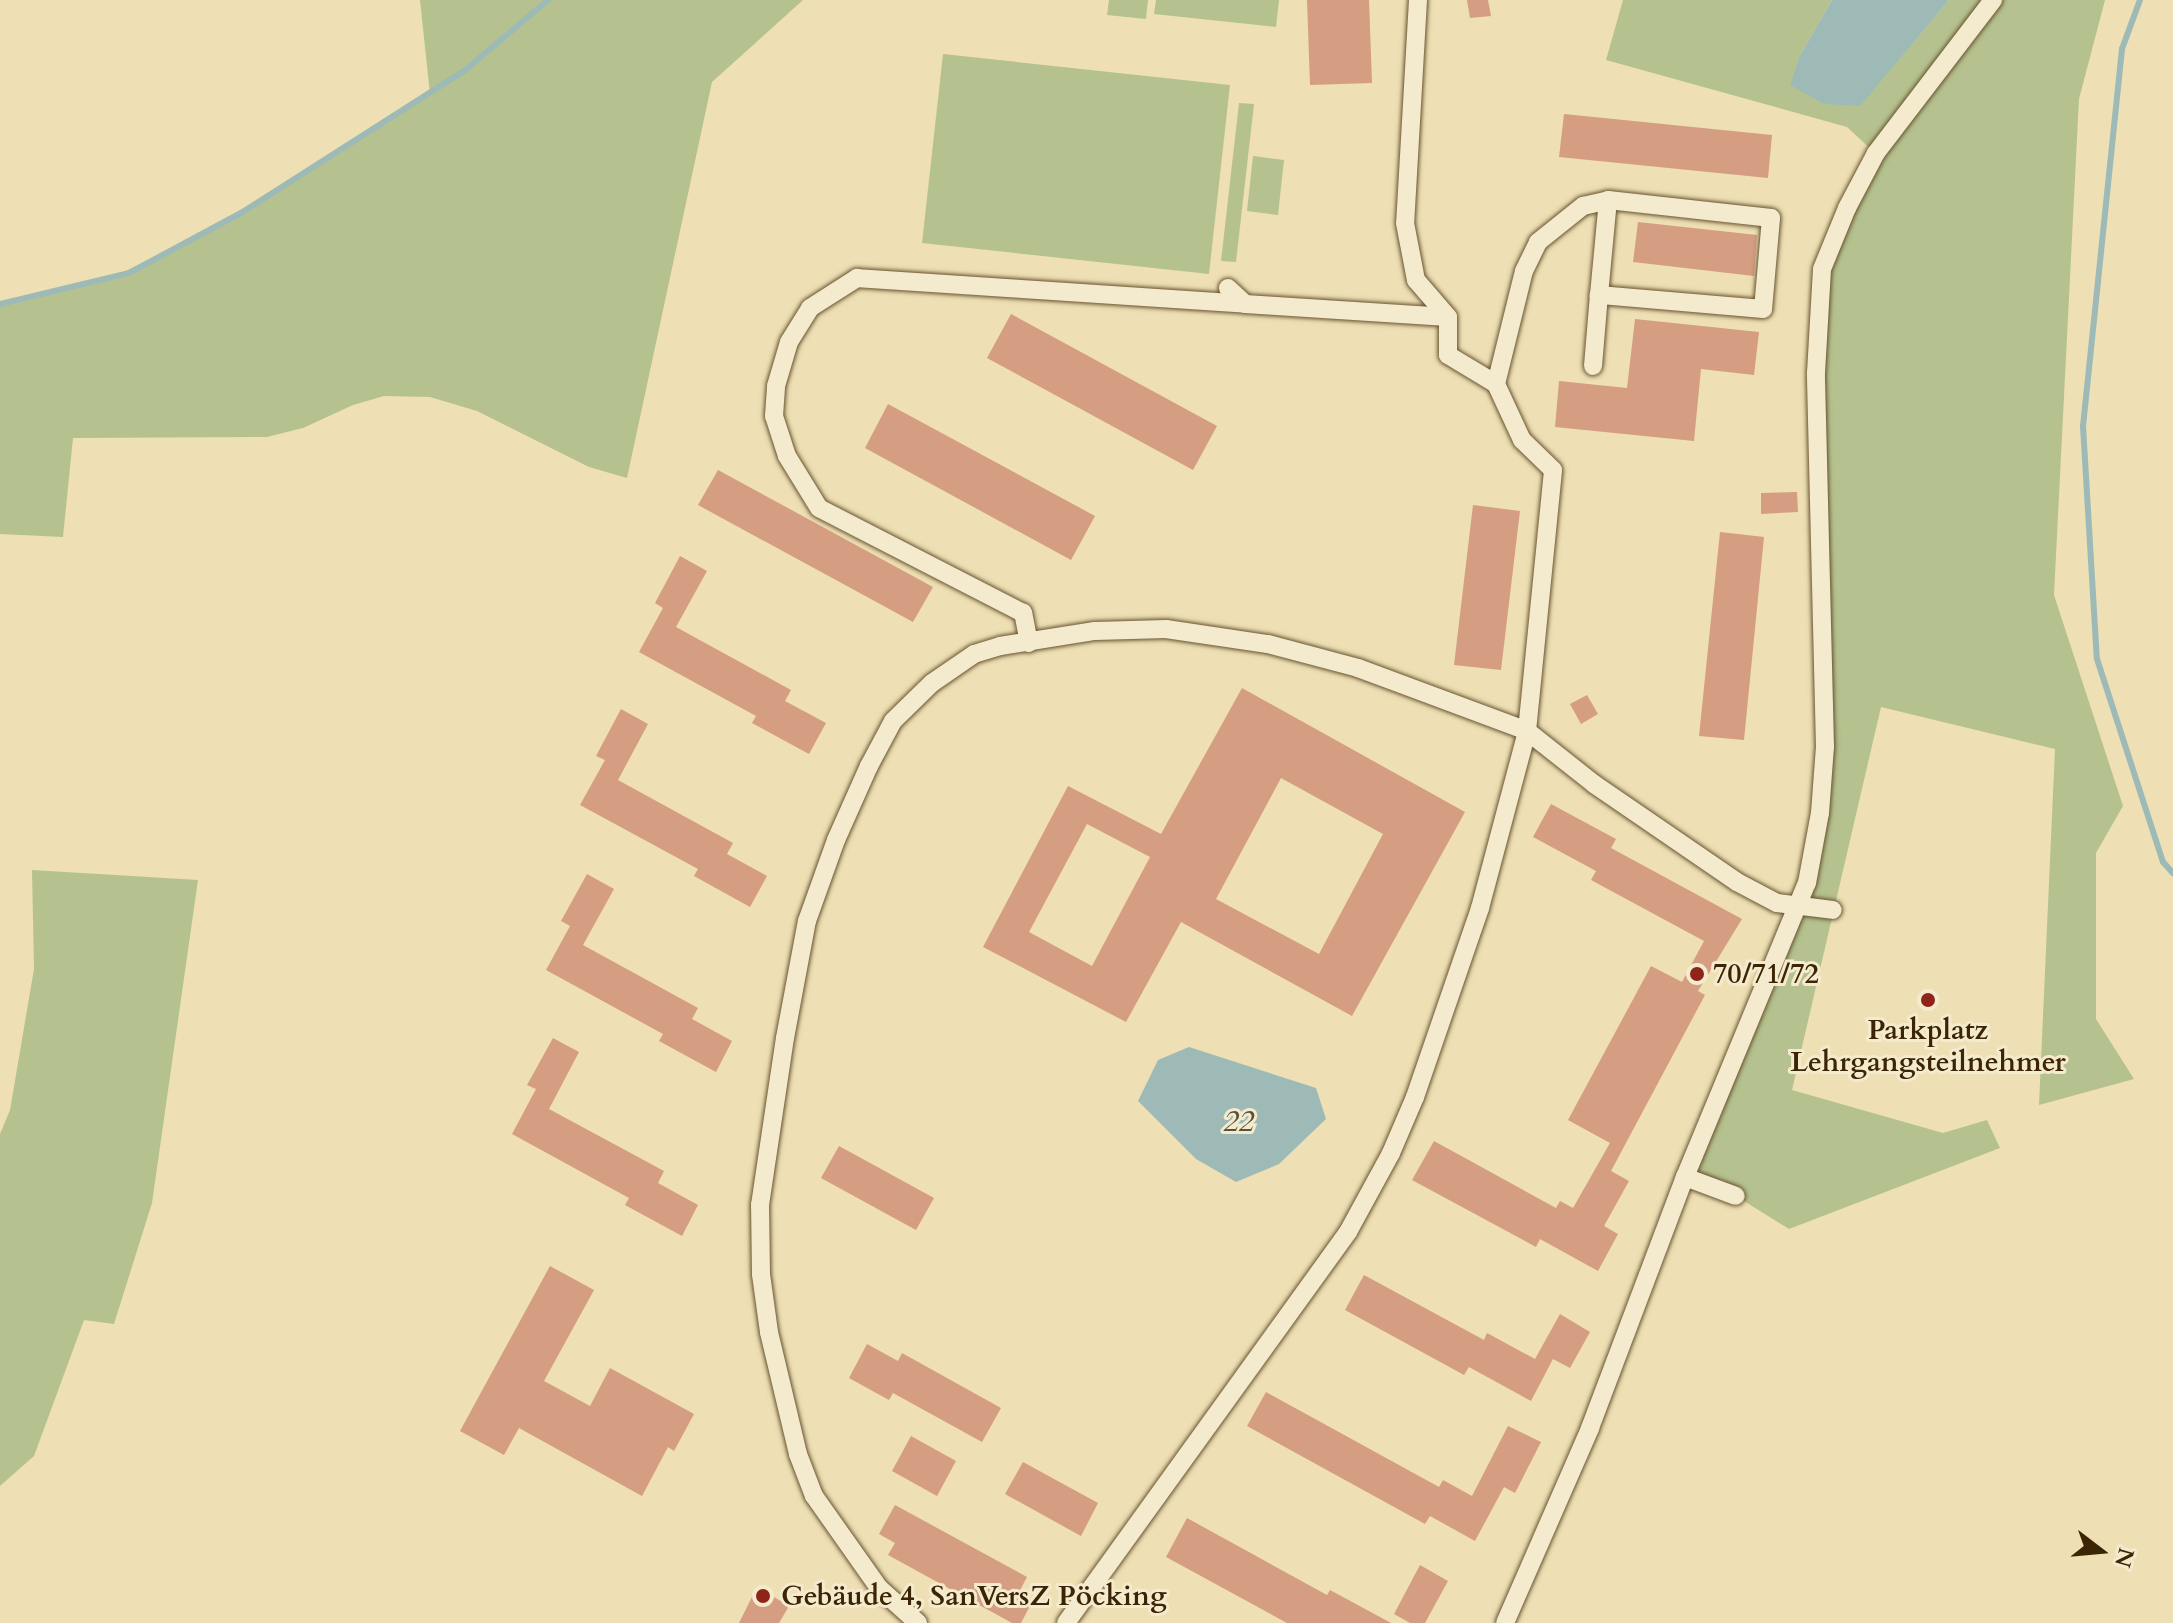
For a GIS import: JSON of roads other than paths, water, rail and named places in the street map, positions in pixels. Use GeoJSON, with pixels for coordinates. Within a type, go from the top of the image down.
{"type":"FeatureCollection","features":[{"type":"Feature","properties":{"kind":"street"},"geometry":{"type":"LineString","coordinates":[[1066,1623],[1348,1232],[1391,1153],[1415,1097],[1480,908],[1527,731],[1553,470],[1522,440],[1496,384],[1448,355],[1448,317],[1416,280],[1405,223],[1418,0]]}},
{"type":"Feature","properties":{"kind":"street"},"geometry":{"type":"LineString","coordinates":[[1505,1623],[1590,1428],[1685,1177],[1810,869],[1820,813],[1825,747],[1816,373],[1822,269],[1847,208],[1876,153],[1993,0]]}},
{"type":"Feature","properties":{"kind":"street"},"geometry":{"type":"LineString","coordinates":[[1496,384],[1524,271],[1538,242],[1583,206],[1608,200],[1771,218],[1763,309],[1599,295]]}},
{"type":"Feature","properties":{"kind":"street"},"geometry":{"type":"LineString","coordinates":[[1593,366],[1608,200]]}},
{"type":"Feature","properties":{"kind":"street"},"geometry":{"type":"LineString","coordinates":[[1029,643],[1023,613],[819,508],[787,456],[774,416],[776,386],[789,342],[810,308],[857,278],[1448,317]]}},
{"type":"Feature","properties":{"kind":"street"},"geometry":{"type":"LineString","coordinates":[[1228,288],[1245,304]]}},
{"type":"Feature","properties":{"kind":"street"},"geometry":{"type":"LineString","coordinates":[[918,1623],[879,1588],[814,1496],[798,1454],[769,1332],[761,1274],[760,1205],[776,1093],[807,921],[862,778],[893,721],[932,683],[974,654],[1095,631],[1166,629],[1268,644],[1358,668],[1527,731],[1594,784],[1725,874],[1777,903],[1833,910]]}},
{"type":"Feature","properties":{"kind":"street"},"geometry":{"type":"LineString","coordinates":[[1685,1177],[1736,1196]]}},
{"type":"Feature","properties":{"kind":"water"},"geometry":{"type":"Polygon","coordinates":[[[1832,0],[1949,0],[1860,106],[1824,104],[1790,85],[1800,55],[1832,0]]]}},
{"type":"Feature","properties":{"kind":"water","name":"22"},"geometry":{"type":"Polygon","coordinates":[[[1189,1047],[1316,1088],[1326,1119],[1279,1164],[1236,1182],[1196,1159],[1138,1101],[1158,1060],[1189,1047]]]}},
{"type":"Feature","properties":{"kind":"waterway"},"geometry":{"type":"LineString","coordinates":[[0,304],[129,273],[241,213],[464,71],[548,0]]}},
{"type":"Feature","properties":{"kind":"waterway"},"geometry":{"type":"LineString","coordinates":[[2140,0],[2122,49],[2083,426],[2097,659],[2163,862],[2173,873]]}},
{"type":"Feature","properties":{"kind":"place","name":"70/71/72"},"geometry":{"type":"Point","coordinates":[1697,974]}},
{"type":"Feature","properties":{"kind":"place","name":"Parkplatz Lehrgangsteilnehmer"},"geometry":{"type":"Point","coordinates":[1928,1000]}},
{"type":"Feature","properties":{"kind":"place","name":"Gebäude 4, SanVersZ Pöcking"},"geometry":{"type":"Point","coordinates":[763,1596]}}]}
